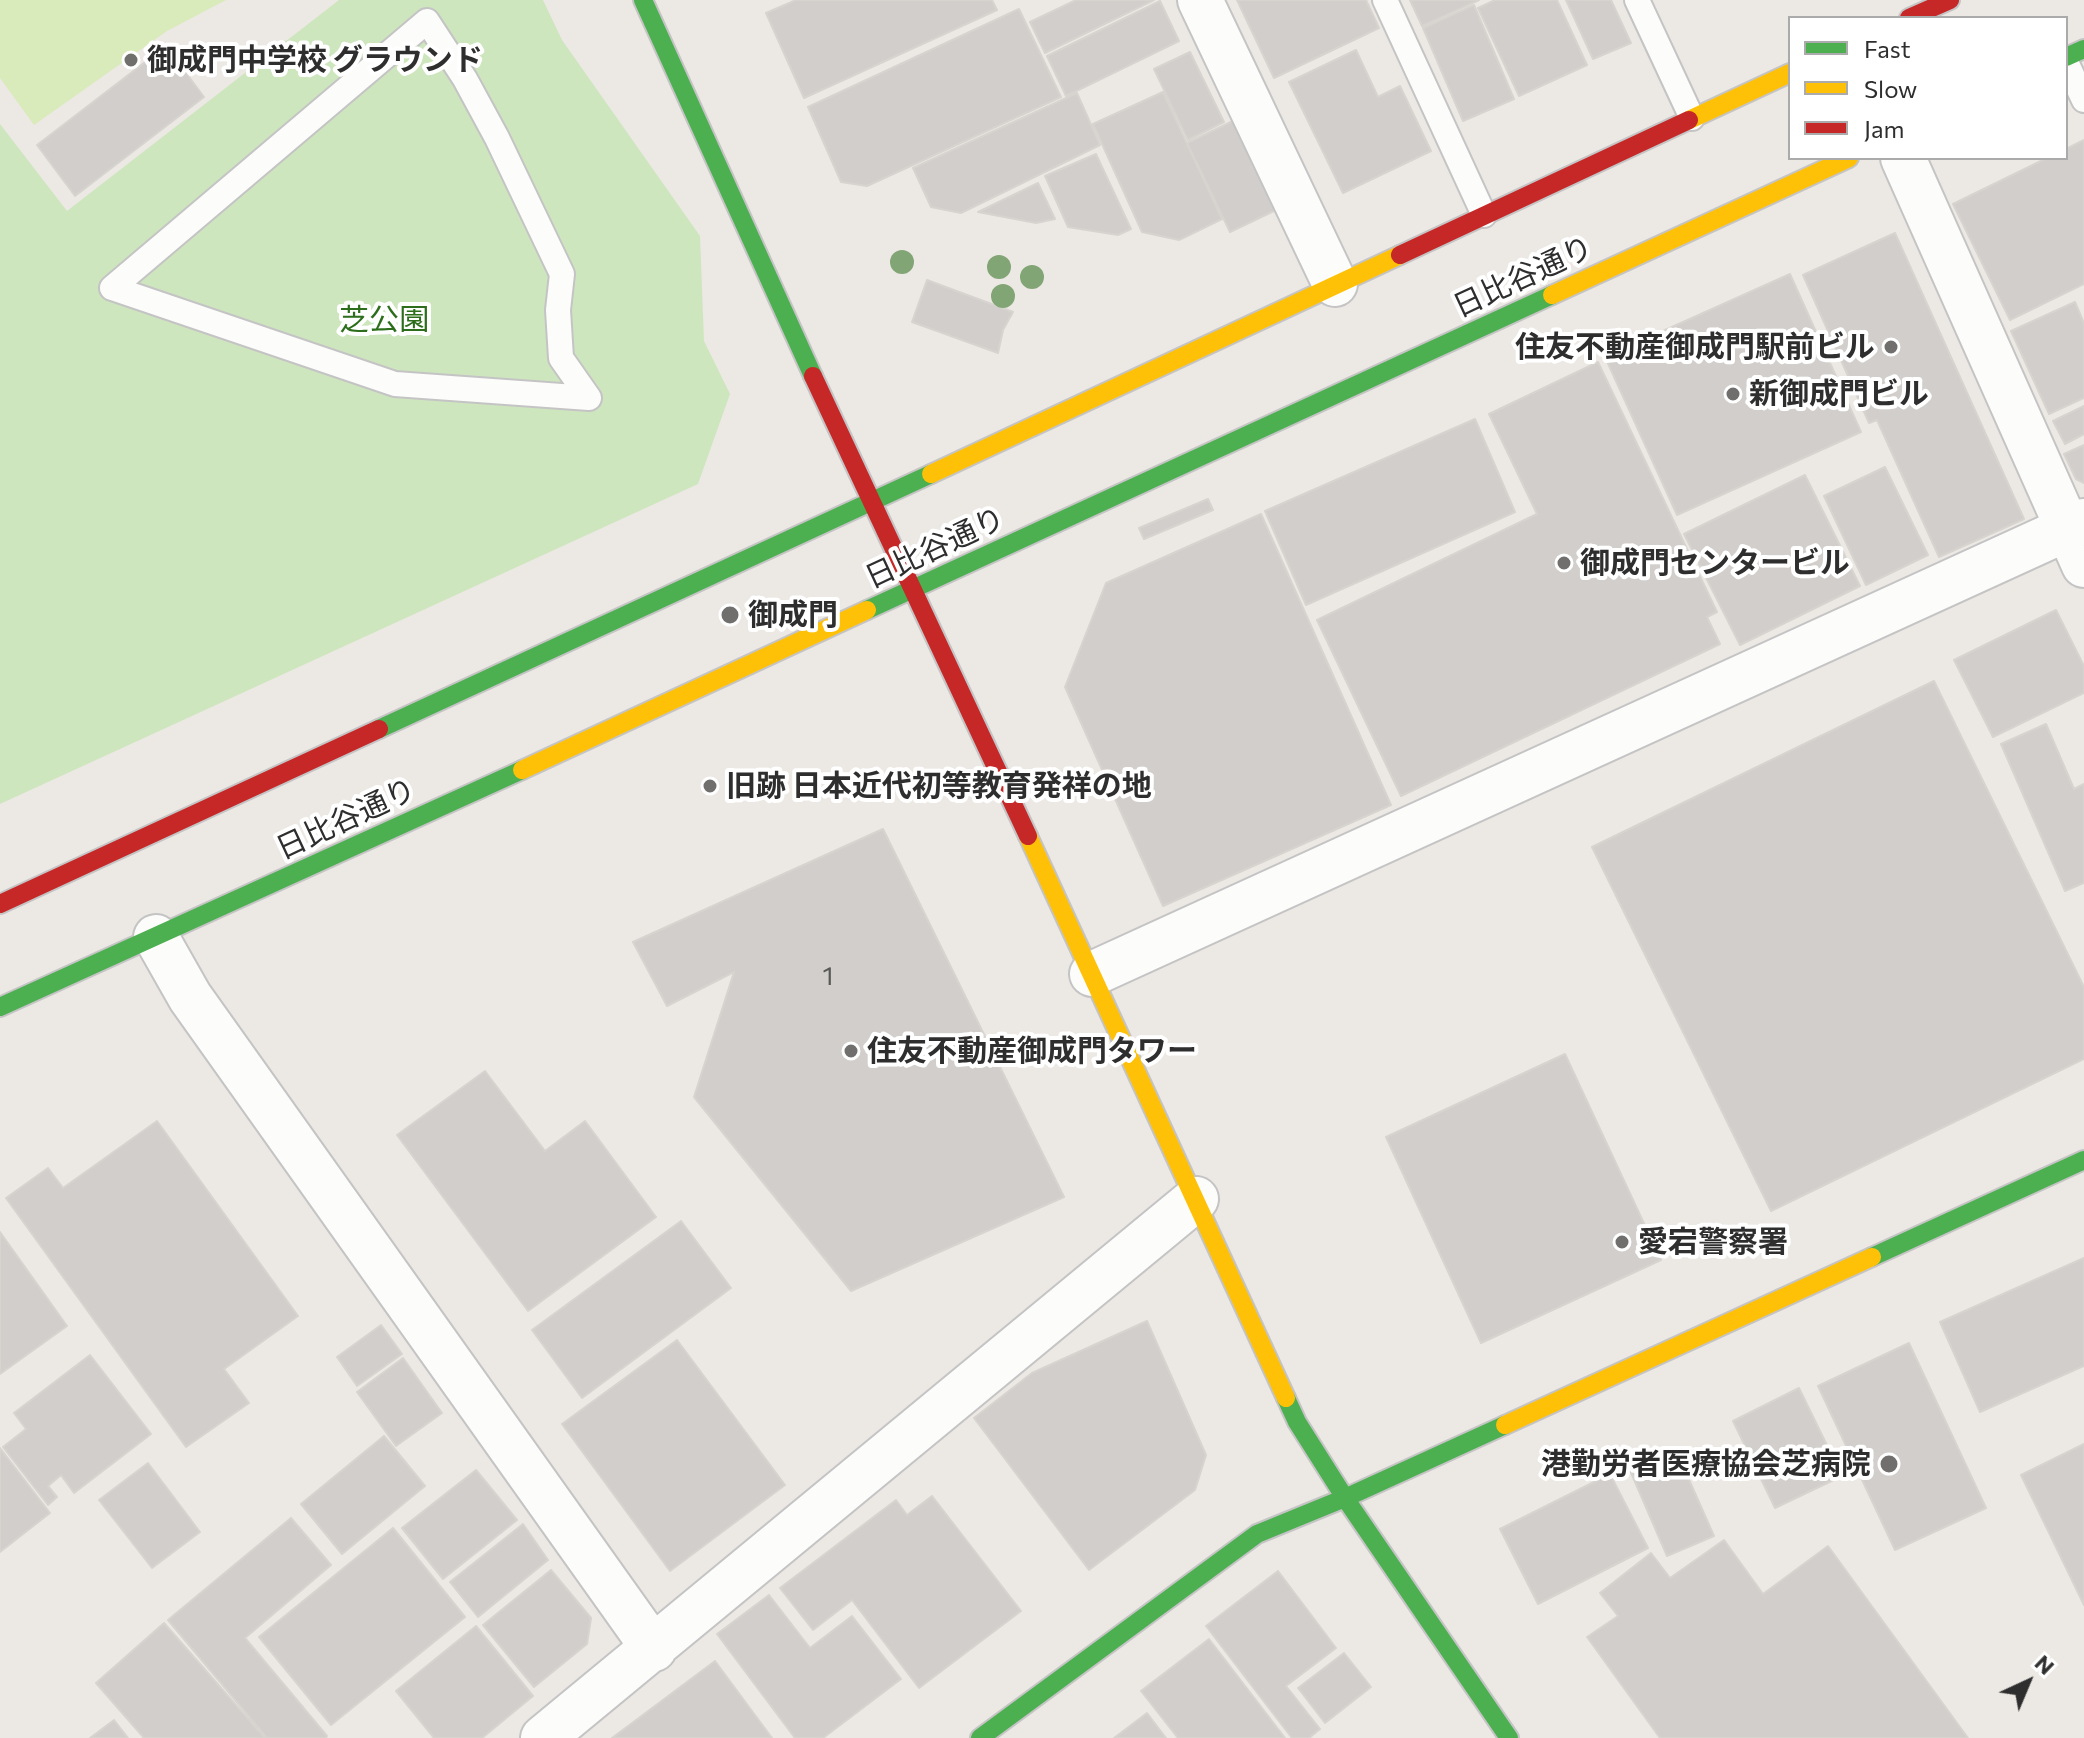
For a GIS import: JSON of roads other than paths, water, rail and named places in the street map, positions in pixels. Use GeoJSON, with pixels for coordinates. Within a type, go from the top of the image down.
{"type":"FeatureCollection","features":[{"type":"Feature","properties":{"kind":"main road"},"geometry":{"type":"LineString","coordinates":[[643,0],[911,589],[1297,1422],[1345,1498],[1509,1738]]}},
{"type":"Feature","properties":{"kind":"main road"},"geometry":{"type":"LineString","coordinates":[[1914,16],[1950,0]]}},
{"type":"Feature","properties":{"kind":"main road"},"geometry":{"type":"LineString","coordinates":[[0,904],[1788,74]]}},
{"type":"Feature","properties":{"kind":"main road","name":"日比谷通り"},"geometry":{"type":"LineString","coordinates":[[0,1007],[794,646],[911,589],[1845,160]]}},
{"type":"Feature","properties":{"kind":"main road"},"geometry":{"type":"LineString","coordinates":[[980,1738],[1257,1534],[1345,1498],[2084,1160]]}},
{"type":"Feature","properties":{"kind":"street"},"geometry":{"type":"LineString","coordinates":[[1200,0],[1335,284]]}},
{"type":"Feature","properties":{"kind":"street"},"geometry":{"type":"LineString","coordinates":[[1092,974],[2079,538],[1904,160]]}},
{"type":"Feature","properties":{"kind":"street"},"geometry":{"type":"LineString","coordinates":[[156,937],[190,997],[654,1649]]}},
{"type":"Feature","properties":{"kind":"street"},"geometry":{"type":"LineString","coordinates":[[543,1738],[1196,1199]]}},
{"type":"Feature","properties":{"kind":"lane"},"geometry":{"type":"LineString","coordinates":[[1385,0],[1484,215]]}},
{"type":"Feature","properties":{"kind":"lane"},"geometry":{"type":"LineString","coordinates":[[1637,0],[1692,118]]}},
{"type":"Feature","properties":{"kind":"lane"},"geometry":{"type":"LineString","coordinates":[[427,21],[465,79],[552,250],[562,274],[558,310],[561,358],[589,398],[395,384],[112,288],[427,21]]}},
{"type":"Feature","properties":{"kind":"lane"},"geometry":{"type":"LineString","coordinates":[[2068,64],[2084,100]]}},
{"type":"Feature","properties":{"kind":"place","name":"御成門中学校 グラウンド"},"geometry":{"type":"Point","coordinates":[131,60]}},
{"type":"Feature","properties":{"kind":"place","name":"住友不動産御成門駅前ビル"},"geometry":{"type":"Point","coordinates":[1891,347]}},
{"type":"Feature","properties":{"kind":"place","name":"新御成門ビル"},"geometry":{"type":"Point","coordinates":[1733,394]}},
{"type":"Feature","properties":{"kind":"place","name":"御成門センタービル"},"geometry":{"type":"Point","coordinates":[1564,563]}},
{"type":"Feature","properties":{"kind":"place","name":"御成門"},"geometry":{"type":"Point","coordinates":[730,615]}},
{"type":"Feature","properties":{"kind":"place","name":"旧跡 日本近代初等教育発祥の地"},"geometry":{"type":"Point","coordinates":[710,786]}},
{"type":"Feature","properties":{"kind":"place","name":"住友不動産御成門タワー"},"geometry":{"type":"Point","coordinates":[851,1051]}},
{"type":"Feature","properties":{"kind":"place","name":"愛宕警察署"},"geometry":{"type":"Point","coordinates":[1622,1242]}},
{"type":"Feature","properties":{"kind":"place","name":"港勤労者医療協会芝病院"},"geometry":{"type":"Point","coordinates":[1889,1464]}},
{"type":"Feature","properties":{"kind":"park label","name":"芝公園"},"geometry":{"type":"Point","coordinates":[384,320]}}]}
